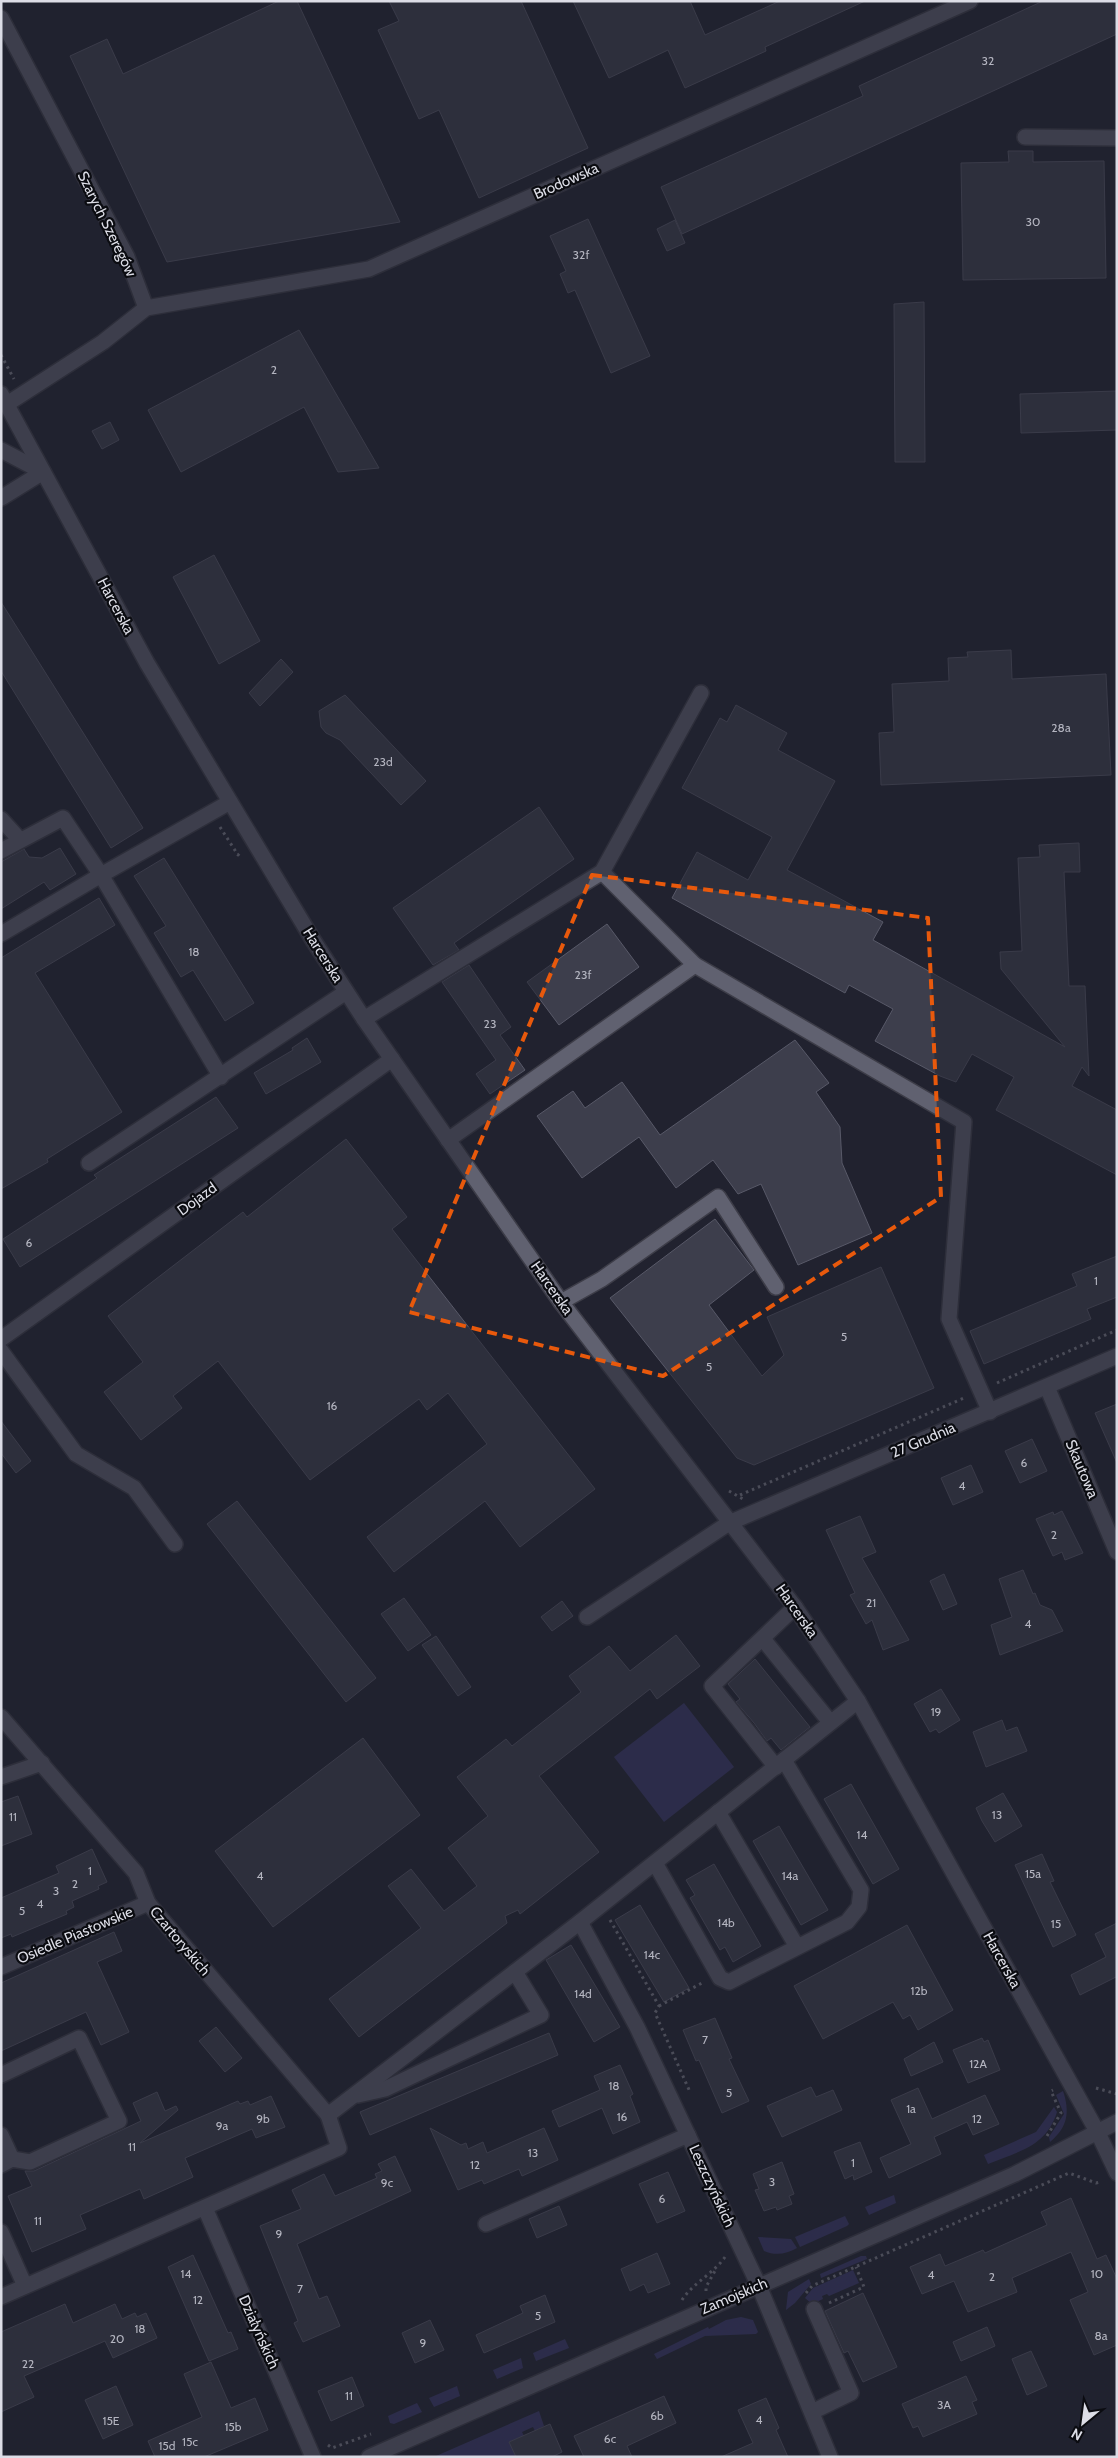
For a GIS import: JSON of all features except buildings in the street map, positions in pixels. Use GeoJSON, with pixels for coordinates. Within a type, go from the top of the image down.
{"type":"FeatureCollection","features":[{"type":"Feature","properties":{"kind":"street","name":"Brodowska"},"geometry":{"type":"LineString","coordinates":[[146,308],[369,269],[970,1]]}},
{"type":"Feature","properties":{"kind":"street","name":"Szarych Szeregów"},"geometry":{"type":"LineString","coordinates":[[1,18],[127,257],[146,308]]}},
{"type":"Feature","properties":{"kind":"street"},"geometry":{"type":"LineString","coordinates":[[1025,138],[1117,138]]}},
{"type":"Feature","properties":{"kind":"street"},"geometry":{"type":"LineString","coordinates":[[4,399],[103,342],[146,308]]}},
{"type":"Feature","properties":{"kind":"street","name":"Harcerska"},"geometry":{"type":"LineString","coordinates":[[4,399],[147,663],[346,992],[561,1302],[795,1607],[858,1701],[1098,2133],[1117,2173]]}},
{"type":"Feature","properties":{"kind":"street"},"geometry":{"type":"LineString","coordinates":[[1,450],[43,472]]}},
{"type":"Feature","properties":{"kind":"street"},"geometry":{"type":"LineString","coordinates":[[1,498],[43,472]]}},
{"type":"Feature","properties":{"kind":"street"},"geometry":{"type":"LineString","coordinates":[[364,1019],[602,872],[701,693]]}},
{"type":"Feature","properties":{"kind":"street"},"geometry":{"type":"LineString","coordinates":[[1,934],[100,875],[230,802]]}},
{"type":"Feature","properties":{"kind":"street"},"geometry":{"type":"LineString","coordinates":[[1,818],[20,840]]}},
{"type":"Feature","properties":{"kind":"street"},"geometry":{"type":"LineString","coordinates":[[1,851],[63,818],[100,875],[221,1077]]}},
{"type":"Feature","properties":{"kind":"street"},"geometry":{"type":"LineString","coordinates":[[602,872],[695,965],[964,1122],[949,1319],[979,1391],[990,1412]]}},
{"type":"Feature","properties":{"kind":"street"},"geometry":{"type":"LineString","coordinates":[[448,1140],[695,965]]}},
{"type":"Feature","properties":{"kind":"street"},"geometry":{"type":"LineString","coordinates":[[89,1163],[221,1077],[346,992]]}},
{"type":"Feature","properties":{"kind":"street","name":"Dojazd"},"geometry":{"type":"LineString","coordinates":[[1,1339],[392,1060]]}},
{"type":"Feature","properties":{"kind":"street"},"geometry":{"type":"LineString","coordinates":[[561,1302],[602,1279],[718,1197],[776,1287]]}},
{"type":"Feature","properties":{"kind":"street"},"geometry":{"type":"LineString","coordinates":[[1,1350],[76,1454],[134,1488],[175,1544]]}},
{"type":"Feature","properties":{"kind":"street","name":"27 Grudnia"},"geometry":{"type":"LineString","coordinates":[[587,1618],[729,1523],[1117,1356]]}},
{"type":"Feature","properties":{"kind":"street","name":"Skautowa"},"geometry":{"type":"LineString","coordinates":[[1047,1387],[1117,1552]]}},
{"type":"Feature","properties":{"kind":"street"},"geometry":{"type":"LineString","coordinates":[[655,1863],[720,1978],[729,1982],[796,1945],[846,1922],[859,1907],[861,1890],[780,1763],[712,1686],[795,1607]]}},
{"type":"Feature","properties":{"kind":"street"},"geometry":{"type":"LineString","coordinates":[[762,1639],[830,1722]]}},
{"type":"Feature","properties":{"kind":"street"},"geometry":{"type":"LineString","coordinates":[[1,2297],[340,2148],[328,2114],[580,1922],[858,1701]]}},
{"type":"Feature","properties":{"kind":"street","name":"Czartoryskich"},"geometry":{"type":"LineString","coordinates":[[1,1717],[136,1873],[148,1903],[328,2114]]}},
{"type":"Feature","properties":{"kind":"street"},"geometry":{"type":"LineString","coordinates":[[1,1777],[42,1763]]}},
{"type":"Feature","properties":{"kind":"street"},"geometry":{"type":"LineString","coordinates":[[718,1812],[796,1945]]}},
{"type":"Feature","properties":{"kind":"street","name":"Osiedle Piastowskie"},"geometry":{"type":"LineString","coordinates":[[1,1967],[148,1903]]}},
{"type":"Feature","properties":{"kind":"street","name":"Leszczyńskich"},"geometry":{"type":"LineString","coordinates":[[580,1922],[637,2027],[759,2286],[830,2457]]}},
{"type":"Feature","properties":{"kind":"street"},"geometry":{"type":"LineString","coordinates":[[352,2096],[385,2089],[541,2015],[515,1972]]}},
{"type":"Feature","properties":{"kind":"street"},"geometry":{"type":"LineString","coordinates":[[1,2075],[79,2038],[119,2121],[30,2162],[6,2162],[1,2136]]}},
{"type":"Feature","properties":{"kind":"street","name":"Zamojskich"},"geometry":{"type":"LineString","coordinates":[[369,2457],[1015,2174],[1117,2122]]}},
{"type":"Feature","properties":{"kind":"street"},"geometry":{"type":"LineString","coordinates":[[486,2224],[688,2135]]}},
{"type":"Feature","properties":{"kind":"street","name":"Działyńskich"},"geometry":{"type":"LineString","coordinates":[[205,2208],[313,2457]]}},
{"type":"Feature","properties":{"kind":"street"},"geometry":{"type":"LineString","coordinates":[[1,2232],[25,2286]]}},
{"type":"Feature","properties":{"kind":"street"},"geometry":{"type":"LineString","coordinates":[[812,2412],[851,2393],[814,2310]]}},
{"type":"Feature","properties":{"kind":"path"},"geometry":{"type":"LineString","coordinates":[[740,1495],[1117,1330]]}},
{"type":"Feature","properties":{"kind":"path"},"geometry":{"type":"LineString","coordinates":[[601,1905],[659,2006]]}},
{"type":"Feature","properties":{"kind":"path"},"geometry":{"type":"LineString","coordinates":[[691,2094],[655,2013],[659,2006],[718,1974]]}},
{"type":"Feature","properties":{"kind":"path"},"geometry":{"type":"LineString","coordinates":[[1094,2084],[1098,2090],[1117,2094]]}},
{"type":"Feature","properties":{"kind":"path"},"geometry":{"type":"LineString","coordinates":[[1043,2143],[1061,2113],[1051,2090],[1058,2087]]}},
{"type":"Feature","properties":{"kind":"path"},"geometry":{"type":"LineString","coordinates":[[802,2298],[812,2286],[1069,2173],[1096,2183],[1102,2181]]}},
{"type":"Feature","properties":{"kind":"path"},"geometry":{"type":"LineString","coordinates":[[706,2291],[706,2287],[716,2269],[728,2253]]}},
{"type":"Feature","properties":{"kind":"path"},"geometry":{"type":"LineString","coordinates":[[814,2310],[864,2287],[856,2266]]}},
{"type":"Feature","properties":{"kind":"path"},"geometry":{"type":"LineString","coordinates":[[681,2302],[689,2290],[716,2269]]}},
{"type":"Feature","properties":{"kind":"highlighted area"},"geometry":{"type":"Polygon","coordinates":[[[592,875],[928,918],[941,1197],[663,1376],[409,1312],[592,875]]]}},
{"type":"Feature","properties":{"kind":"shaded area"},"geometry":{"type":"Polygon","coordinates":[[[684,1703],[734,1767],[664,1822],[614,1757],[684,1703]]]}},
{"type":"Feature","properties":{"kind":"shaded area"},"geometry":{"type":"Polygon","coordinates":[[[1063,2091],[1067,2112],[1066,2119],[1061,2131],[1050,2142],[1049,2137],[1064,2114],[1056,2095],[1063,2091]]]}},
{"type":"Feature","properties":{"kind":"shaded area"},"geometry":{"type":"Polygon","coordinates":[[[1054,2107],[1057,2112],[1052,2124],[1039,2140],[1021,2151],[988,2164],[984,2155],[1036,2132],[1054,2107]]]}},
{"type":"Feature","properties":{"kind":"shaded area"},"geometry":{"type":"Polygon","coordinates":[[[894,2195],[896,2203],[869,2215],[865,2207],[894,2195]]]}},
{"type":"Feature","properties":{"kind":"shaded area"},"geometry":{"type":"Polygon","coordinates":[[[845,2216],[849,2224],[847,2226],[800,2247],[795,2237],[845,2216]]]}},
{"type":"Feature","properties":{"kind":"shaded area"},"geometry":{"type":"Polygon","coordinates":[[[758,2237],[791,2239],[797,2248],[781,2254],[768,2253],[764,2251],[758,2237]]]}},
{"type":"Feature","properties":{"kind":"shaded area"},"geometry":{"type":"Polygon","coordinates":[[[861,2256],[866,2256],[867,2259],[821,2278],[820,2274],[861,2256]]]}},
{"type":"Feature","properties":{"kind":"shaded area"},"geometry":{"type":"Polygon","coordinates":[[[853,2270],[859,2283],[829,2296],[827,2294],[822,2296],[823,2299],[812,2304],[805,2298],[813,2288],[853,2270]]]}},
{"type":"Feature","properties":{"kind":"shaded area"},"geometry":{"type":"Polygon","coordinates":[[[809,2279],[811,2284],[795,2303],[786,2310],[788,2292],[809,2279]]]}},
{"type":"Feature","properties":{"kind":"shaded area"},"geometry":{"type":"Polygon","coordinates":[[[741,2317],[753,2320],[758,2332],[756,2334],[705,2336],[657,2359],[654,2354],[708,2327],[709,2329],[726,2320],[741,2317]]]}},
{"type":"Feature","properties":{"kind":"shaded area"},"geometry":{"type":"Polygon","coordinates":[[[565,2339],[569,2348],[536,2361],[533,2353],[565,2339]]]}},
{"type":"Feature","properties":{"kind":"shaded area"},"geometry":{"type":"Polygon","coordinates":[[[521,2358],[523,2368],[497,2379],[493,2370],[521,2358]]]}},
{"type":"Feature","properties":{"kind":"shaded area"},"geometry":{"type":"Polygon","coordinates":[[[457,2386],[460,2396],[434,2407],[429,2398],[457,2386]]]}},
{"type":"Feature","properties":{"kind":"shaded area"},"geometry":{"type":"Polygon","coordinates":[[[417,2403],[422,2412],[394,2424],[390,2423],[388,2416],[417,2403]]]}},
{"type":"Feature","properties":{"kind":"shaded area"},"geometry":{"type":"Polygon","coordinates":[[[539,2411],[544,2426],[535,2431],[533,2427],[522,2432],[524,2436],[509,2442],[516,2457],[436,2456],[539,2411]]]}}]}
